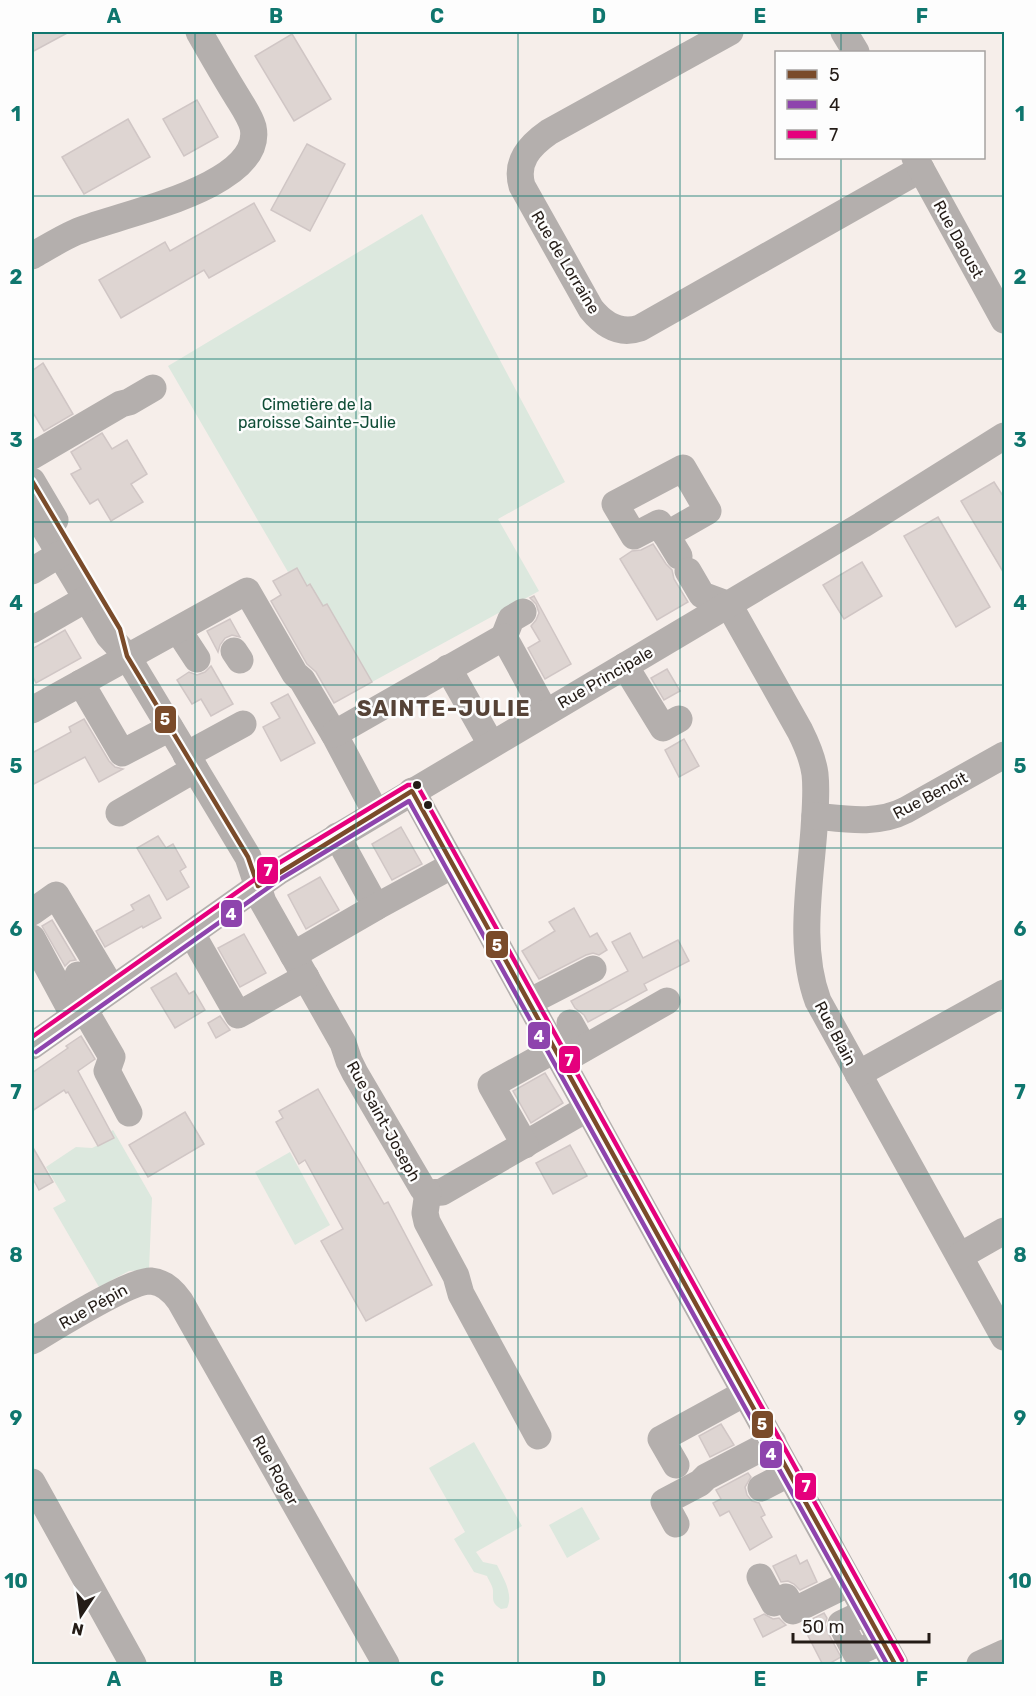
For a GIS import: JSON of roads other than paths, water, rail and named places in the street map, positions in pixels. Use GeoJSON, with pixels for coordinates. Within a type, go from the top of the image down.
{"type":"FeatureCollection","features":[{"type":"Feature","properties":{"kind":"street"},"geometry":{"type":"LineString","coordinates":[[32,256],[76,232],[157,207],[181,197],[225,176],[247,157],[254,137],[250,119],[199,32]]}},
{"type":"Feature","properties":{"kind":"street","name":"Rue de Lorraine"},"geometry":{"type":"LineString","coordinates":[[730,32],[549,132],[530,147],[524,156],[519,176],[522,186],[591,309],[602,321],[618,330],[633,331],[640,328],[918,163]]}},
{"type":"Feature","properties":{"kind":"street"},"geometry":{"type":"LineString","coordinates":[[844,32],[855,51]]}},
{"type":"Feature","properties":{"kind":"street","name":"Rue Daoust"},"geometry":{"type":"LineString","coordinates":[[918,163],[1005,320]]}},
{"type":"Feature","properties":{"kind":"street"},"geometry":{"type":"LineString","coordinates":[[32,456],[153,388]]}},
{"type":"Feature","properties":{"kind":"street","name":"Rue Principale"},"geometry":{"type":"LineString","coordinates":[[35,1036],[91,1005],[278,872],[729,605],[1005,436]]}},
{"type":"Feature","properties":{"kind":"street"},"geometry":{"type":"LineString","coordinates":[[32,481],[120,629],[127,656]]}},
{"type":"Feature","properties":{"kind":"street"},"geometry":{"type":"LineString","coordinates":[[32,507],[108,636],[127,656]]}},
{"type":"Feature","properties":{"kind":"street"},"geometry":{"type":"LineString","coordinates":[[32,571],[60,554]]}},
{"type":"Feature","properties":{"kind":"street"},"geometry":{"type":"LineString","coordinates":[[677,554],[702,595],[729,605]]}},
{"type":"Feature","properties":{"kind":"street"},"geometry":{"type":"LineString","coordinates":[[81,701],[127,656],[247,591],[295,674],[302,681],[334,734],[376,813]]}},
{"type":"Feature","properties":{"kind":"street"},"geometry":{"type":"LineString","coordinates":[[32,630],[86,599]]}},
{"type":"Feature","properties":{"kind":"street","name":"Rue Blain"},"geometry":{"type":"LineString","coordinates":[[729,605],[807,746],[815,773],[815,816],[807,921],[809,971],[818,1001],[1005,1337]]}},
{"type":"Feature","properties":{"kind":"street"},"geometry":{"type":"LineString","coordinates":[[334,734],[504,637],[511,619],[523,612]]}},
{"type":"Feature","properties":{"kind":"street"},"geometry":{"type":"LineString","coordinates":[[178,630],[196,659]]}},
{"type":"Feature","properties":{"kind":"street"},"geometry":{"type":"LineString","coordinates":[[504,637],[545,712]]}},
{"type":"Feature","properties":{"kind":"street","name":"Rue Saint-Joseph"},"geometry":{"type":"LineString","coordinates":[[127,656],[248,857],[263,902],[343,1043],[349,1061],[421,1186],[428,1192],[435,1194],[442,1192],[588,1108]]}},
{"type":"Feature","properties":{"kind":"street"},"geometry":{"type":"LineString","coordinates":[[625,666],[663,728],[679,718]]}},
{"type":"Feature","properties":{"kind":"street"},"geometry":{"type":"LineString","coordinates":[[448,668],[491,744]]}},
{"type":"Feature","properties":{"kind":"street"},"geometry":{"type":"LineString","coordinates":[[33,705],[81,701],[98,709],[122,753],[170,728]]}},
{"type":"Feature","properties":{"kind":"street"},"geometry":{"type":"LineString","coordinates":[[119,813],[243,724]]}},
{"type":"Feature","properties":{"kind":"street","name":"Rue Benoit"},"geometry":{"type":"LineString","coordinates":[[815,816],[862,820],[891,817],[1005,755]]}},
{"type":"Feature","properties":{"kind":"street"},"geometry":{"type":"LineString","coordinates":[[412,791],[529,1002],[567,1053],[588,1108],[895,1665]]}},
{"type":"Feature","properties":{"kind":"street"},"geometry":{"type":"LineString","coordinates":[[337,836],[376,907]]}},
{"type":"Feature","properties":{"kind":"street"},"geometry":{"type":"LineString","coordinates":[[192,933],[238,1015],[376,907],[453,865]]}},
{"type":"Feature","properties":{"kind":"street"},"geometry":{"type":"LineString","coordinates":[[32,912],[57,896],[91,1005]]}},
{"type":"Feature","properties":{"kind":"street"},"geometry":{"type":"LineString","coordinates":[[32,939],[91,1005]]}},
{"type":"Feature","properties":{"kind":"street"},"geometry":{"type":"LineString","coordinates":[[529,1002],[593,969]]}},
{"type":"Feature","properties":{"kind":"street"},"geometry":{"type":"LineString","coordinates":[[78,975],[112,1057],[107,1071],[129,1113]]}},
{"type":"Feature","properties":{"kind":"street"},"geometry":{"type":"LineString","coordinates":[[858,1074],[1005,993]]}},
{"type":"Feature","properties":{"kind":"street"},"geometry":{"type":"LineString","coordinates":[[525,1145],[491,1085],[567,1053],[667,1001]]}},
{"type":"Feature","properties":{"kind":"street"},"geometry":{"type":"LineString","coordinates":[[567,1053],[570,1023]]}},
{"type":"Feature","properties":{"kind":"street"},"geometry":{"type":"LineString","coordinates":[[428,1192],[425,1216],[427,1222],[456,1276],[461,1294],[538,1436]]}},
{"type":"Feature","properties":{"kind":"street"},"geometry":{"type":"LineString","coordinates":[[960,1256],[1005,1231]]}},
{"type":"Feature","properties":{"kind":"street","name":"Rue Pépin"},"geometry":{"type":"LineString","coordinates":[[32,1341],[130,1286],[150,1281],[158,1282]]}},
{"type":"Feature","properties":{"kind":"street","name":"Rue Roger"},"geometry":{"type":"LineString","coordinates":[[158,1282],[168,1287],[180,1301],[386,1665]]}},
{"type":"Feature","properties":{"kind":"street"},"geometry":{"type":"LineString","coordinates":[[676,1465],[661,1439],[745,1393]]}},
{"type":"Feature","properties":{"kind":"street"},"geometry":{"type":"LineString","coordinates":[[676,1524],[664,1502],[773,1442]]}},
{"type":"Feature","properties":{"kind":"street"},"geometry":{"type":"LineString","coordinates":[[761,1488],[790,1473]]}},
{"type":"Feature","properties":{"kind":"street"},"geometry":{"type":"LineString","coordinates":[[32,1482],[134,1665]]}},
{"type":"Feature","properties":{"kind":"street"},"geometry":{"type":"LineString","coordinates":[[760,1577],[774,1603],[786,1597],[788,1613],[850,1583]]}},
{"type":"Feature","properties":{"kind":"street"},"geometry":{"type":"LineString","coordinates":[[980,1664],[1005,1653]]}},
{"type":"Feature","properties":{"kind":"district","name":"SAINTE-JULIE"},"geometry":{"type":"Point","coordinates":[444,708]}},
{"type":"Feature","properties":{"kind":"park label","name":"Cimetière de la paroisse Sainte-Julie"},"geometry":{"type":"Point","coordinates":[317,413]}}]}
